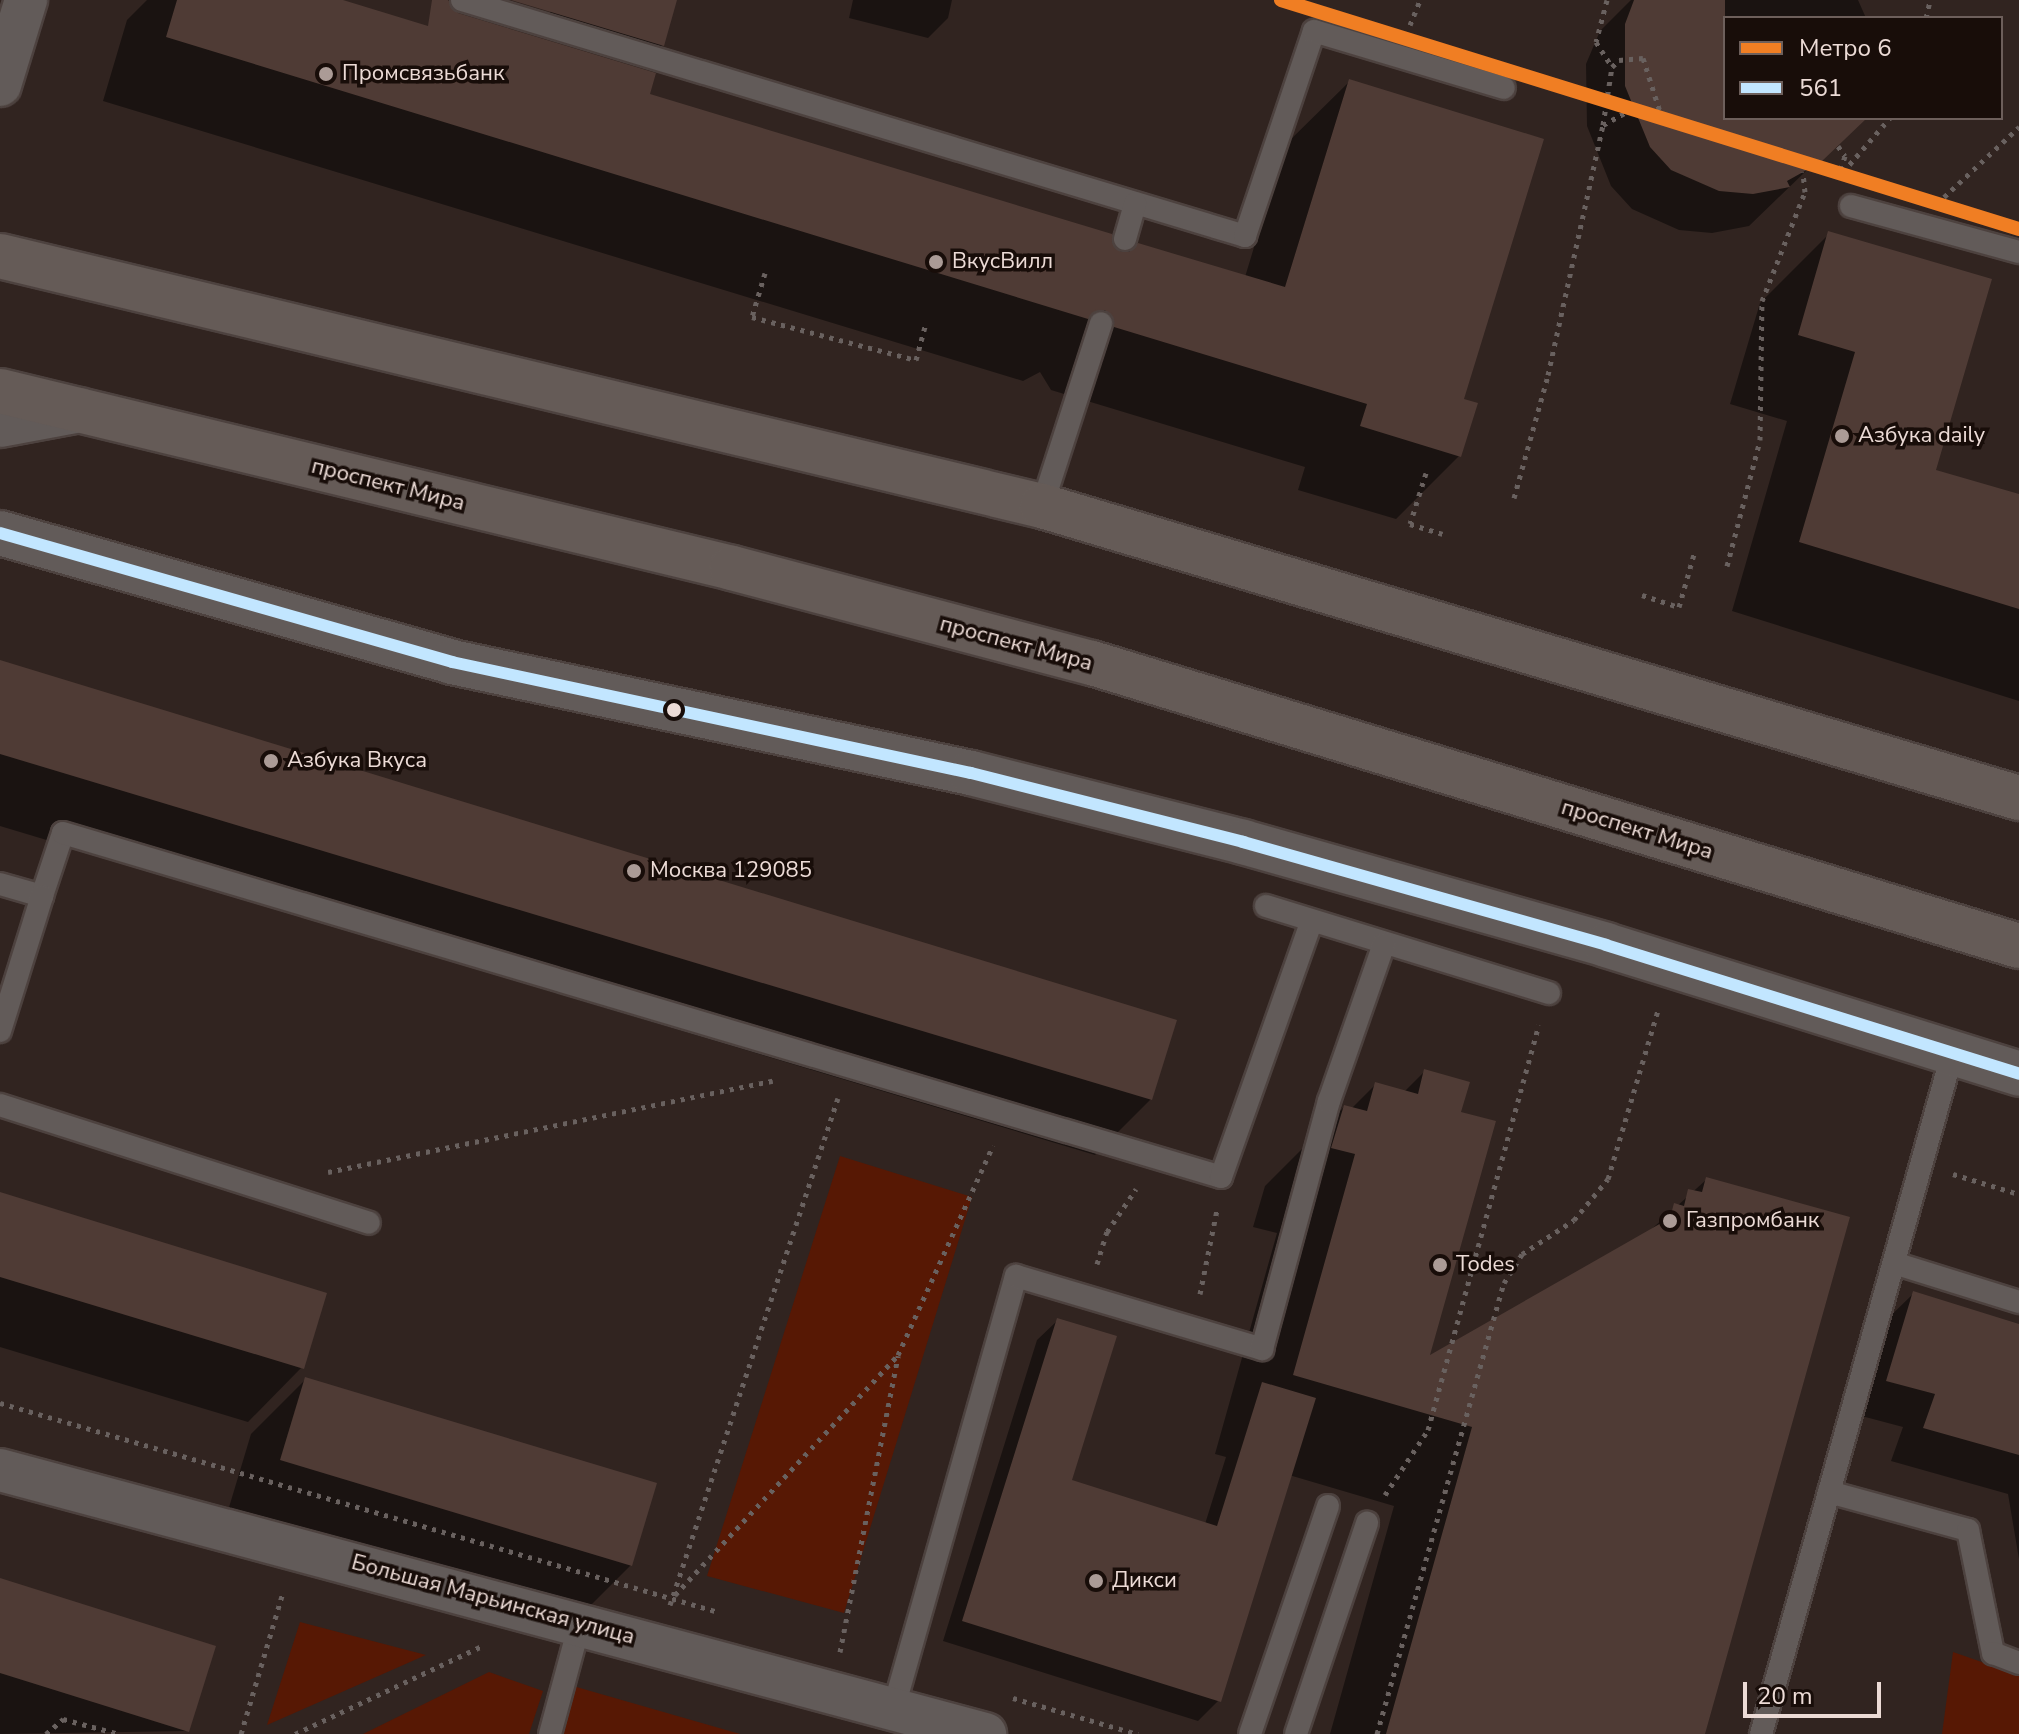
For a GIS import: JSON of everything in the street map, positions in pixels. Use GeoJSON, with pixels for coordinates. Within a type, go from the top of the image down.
{"type":"FeatureCollection","features":[{"type":"Feature","properties":{"kind":"main road"},"geometry":{"type":"LineString","coordinates":[[0,256],[1042,506],[2019,798]]}},
{"type":"Feature","properties":{"kind":"main road","name":"проспект Мира"},"geometry":{"type":"LineString","coordinates":[[0,391],[732,568],[1092,663],[2019,946]]}},
{"type":"Feature","properties":{"kind":"street"},"geometry":{"type":"LineString","coordinates":[[0,85],[26,0]]}},
{"type":"Feature","properties":{"kind":"street"},"geometry":{"type":"LineString","coordinates":[[0,425],[80,410]]}},
{"type":"Feature","properties":{"kind":"street"},"geometry":{"type":"LineString","coordinates":[[0,533],[452,662],[971,773],[1243,842],[1606,945],[2019,1074]]}},
{"type":"Feature","properties":{"kind":"street","name":"Большая Марьинская улица"},"geometry":{"type":"LineString","coordinates":[[0,1470],[828,1689],[972,1732]]}},
{"type":"Feature","properties":{"kind":"lane"},"geometry":{"type":"LineString","coordinates":[[462,0],[1245,236],[1314,31],[1504,88]]}},
{"type":"Feature","properties":{"kind":"lane"},"geometry":{"type":"LineString","coordinates":[[1125,239],[1135,203]]}},
{"type":"Feature","properties":{"kind":"lane"},"geometry":{"type":"LineString","coordinates":[[1851,206],[2019,252]]}},
{"type":"Feature","properties":{"kind":"lane"},"geometry":{"type":"LineString","coordinates":[[1042,506],[1101,323]]}},
{"type":"Feature","properties":{"kind":"lane"},"geometry":{"type":"LineString","coordinates":[[0,1031],[63,833],[1221,1177],[1311,923]]}},
{"type":"Feature","properties":{"kind":"lane"},"geometry":{"type":"LineString","coordinates":[[0,884],[42,896]]}},
{"type":"Feature","properties":{"kind":"lane"},"geometry":{"type":"LineString","coordinates":[[1266,906],[1311,923],[1549,993]]}},
{"type":"Feature","properties":{"kind":"lane"},"geometry":{"type":"LineString","coordinates":[[894,1707],[1016,1276],[1262,1349],[1329,1101],[1384,944]]}},
{"type":"Feature","properties":{"kind":"lane"},"geometry":{"type":"LineString","coordinates":[[1761,1734],[1952,1055]]}},
{"type":"Feature","properties":{"kind":"lane"},"geometry":{"type":"LineString","coordinates":[[0,1105],[369,1223]]}},
{"type":"Feature","properties":{"kind":"lane"},"geometry":{"type":"LineString","coordinates":[[1894,1263],[2019,1302]]}},
{"type":"Feature","properties":{"kind":"lane"},"geometry":{"type":"LineString","coordinates":[[1829,1492],[1968,1530],[1993,1653],[2019,1663]]}},
{"type":"Feature","properties":{"kind":"lane"},"geometry":{"type":"LineString","coordinates":[[1250,1734],[1328,1506]]}},
{"type":"Feature","properties":{"kind":"lane"},"geometry":{"type":"LineString","coordinates":[[1296,1734],[1367,1523]]}},
{"type":"Feature","properties":{"kind":"lane"},"geometry":{"type":"LineString","coordinates":[[550,1734],[564,1619]]}},
{"type":"Feature","properties":{"kind":"path"},"geometry":{"type":"LineString","coordinates":[[1607,0],[1596,42],[1612,67]]}},
{"type":"Feature","properties":{"kind":"path"},"geometry":{"type":"LineString","coordinates":[[1514,498],[1548,375],[1603,125],[1612,67],[1619,60],[1643,58],[1663,119],[1634,108],[1603,125]]}},
{"type":"Feature","properties":{"kind":"path"},"geometry":{"type":"LineString","coordinates":[[1837,179],[1888,120]]}},
{"type":"Feature","properties":{"kind":"path"},"geometry":{"type":"LineString","coordinates":[[1915,224],[2019,127]]}},
{"type":"Feature","properties":{"kind":"path"},"geometry":{"type":"LineString","coordinates":[[1727,566],[1760,440],[1762,301],[1805,192],[1803,172]]}},
{"type":"Feature","properties":{"kind":"path"},"geometry":{"type":"LineString","coordinates":[[765,273],[752,317],[916,360],[926,322]]}},
{"type":"Feature","properties":{"kind":"path"},"geometry":{"type":"LineString","coordinates":[[1426,473],[1410,524],[1442,534]]}},
{"type":"Feature","properties":{"kind":"path"},"geometry":{"type":"LineString","coordinates":[[1642,595],[1679,607],[1694,554]]}},
{"type":"Feature","properties":{"kind":"path"},"geometry":{"type":"LineString","coordinates":[[1367,1523],[1428,1430],[1549,993]]}},
{"type":"Feature","properties":{"kind":"path"},"geometry":{"type":"LineString","coordinates":[[1377,1734],[1504,1283],[1522,1254],[1574,1220],[1608,1179],[1659,1004]]}},
{"type":"Feature","properties":{"kind":"path"},"geometry":{"type":"LineString","coordinates":[[257,1187],[848,1066],[657,1644]]}},
{"type":"Feature","properties":{"kind":"path"},"geometry":{"type":"LineString","coordinates":[[828,1689],[841,1648],[898,1355],[981,1182],[1005,1112]]}},
{"type":"Feature","properties":{"kind":"path"},"geometry":{"type":"LineString","coordinates":[[1086,1295],[1107,1232],[1156,1158]]}},
{"type":"Feature","properties":{"kind":"path"},"geometry":{"type":"LineString","coordinates":[[1921,1165],[2019,1194]]}},
{"type":"Feature","properties":{"kind":"path"},"geometry":{"type":"LineString","coordinates":[[1190,1329],[1210,1263],[1221,1177]]}},
{"type":"Feature","properties":{"kind":"path"},"geometry":{"type":"LineString","coordinates":[[672,1599],[898,1355]]}},
{"type":"Feature","properties":{"kind":"path"},"geometry":{"type":"LineString","coordinates":[[0,1403],[728,1615]]}},
{"type":"Feature","properties":{"kind":"path"},"geometry":{"type":"LineString","coordinates":[[241,1734],[283,1592]]}},
{"type":"Feature","properties":{"kind":"path"},"geometry":{"type":"LineString","coordinates":[[295,1734],[564,1619]]}},
{"type":"Feature","properties":{"kind":"path"},"geometry":{"type":"LineString","coordinates":[[827,1644],[905,1666]]}},
{"type":"Feature","properties":{"kind":"path"},"geometry":{"type":"LineString","coordinates":[[1007,1696],[1138,1734]]}},
{"type":"Feature","properties":{"kind":"path"},"geometry":{"type":"LineString","coordinates":[[46,1734],[63,1719],[119,1734]]}},
{"type":"Feature","properties":{"kind":"shaded area"},"geometry":{"type":"Polygon","coordinates":[[[840,1156],[972,1197],[844,1613],[707,1576],[840,1156]]]}},
{"type":"Feature","properties":{"kind":"shaded area"},"geometry":{"type":"Polygon","coordinates":[[[300,1622],[426,1655],[267,1725],[300,1622]]]}},
{"type":"Feature","properties":{"kind":"shaded area"},"geometry":{"type":"Polygon","coordinates":[[[1953,1652],[2019,1675],[2019,1734],[1942,1734],[1953,1652]]]}},
{"type":"Feature","properties":{"kind":"shaded area"},"geometry":{"type":"Polygon","coordinates":[[[489,1672],[543,1691],[529,1734],[363,1734],[489,1672]]]}},
{"type":"Feature","properties":{"kind":"shaded area"},"geometry":{"type":"Polygon","coordinates":[[[566,1684],[740,1734],[552,1734],[566,1684]]]}},
{"type":"Feature","properties":{"kind":"building"},"geometry":{"type":"Polygon","coordinates":[[[177,0],[343,0],[428,26],[432,0],[448,0],[458,13],[656,73],[650,94],[1112,234],[1121,252],[1129,252],[1138,243],[1285,287],[1349,79],[1544,139],[1464,399],[1478,403],[1461,457],[1360,426],[1367,404],[1114,327],[1105,310],[1088,319],[166,37],[177,0]]]}},
{"type":"Feature","properties":{"kind":"building"},"geometry":{"type":"Polygon","coordinates":[[[511,0],[677,0],[664,46],[511,0]]]}},
{"type":"Feature","properties":{"kind":"building"},"geometry":{"type":"Polygon","coordinates":[[[1634,0],[1725,0],[1723,120],[1865,120],[1821,162],[1787,181],[1790,187],[1753,194],[1719,191],[1671,170],[1650,147],[1625,86],[1625,24],[1634,0]]]}},
{"type":"Feature","properties":{"kind":"building"},"geometry":{"type":"Polygon","coordinates":[[[1828,231],[1992,279],[1936,470],[2019,494],[2019,609],[1799,542],[1855,352],[1798,335],[1828,231]]]}},
{"type":"Feature","properties":{"kind":"building"},"geometry":{"type":"Polygon","coordinates":[[[0,660],[1177,1020],[1152,1100],[0,754],[0,660]]]}},
{"type":"Feature","properties":{"kind":"building"},"geometry":{"type":"Polygon","coordinates":[[[1424,1069],[1470,1082],[1461,1112],[1496,1121],[1430,1355],[1670,1218],[1674,1203],[1684,1206],[1688,1189],[1702,1192],[1706,1177],[1850,1217],[1705,1734],[1386,1734],[1472,1427],[1293,1375],[1355,1154],[1331,1148],[1344,1105],[1367,1111],[1375,1082],[1418,1094],[1424,1069]]]}},
{"type":"Feature","properties":{"kind":"building"},"geometry":{"type":"Polygon","coordinates":[[[0,1192],[327,1293],[304,1369],[0,1277],[0,1192]]]}},
{"type":"Feature","properties":{"kind":"building"},"geometry":{"type":"Polygon","coordinates":[[[1913,1291],[2019,1324],[2019,1455],[1923,1428],[1935,1394],[1886,1381],[1913,1291]]]}},
{"type":"Feature","properties":{"kind":"building"},"geometry":{"type":"Polygon","coordinates":[[[1057,1318],[1117,1336],[1072,1480],[1217,1526],[1262,1382],[1316,1398],[1221,1702],[962,1621],[1057,1318]]]}},
{"type":"Feature","properties":{"kind":"building"},"geometry":{"type":"Polygon","coordinates":[[[305,1377],[657,1483],[632,1566],[280,1460],[305,1377]]]}},
{"type":"Feature","properties":{"kind":"building"},"geometry":{"type":"Polygon","coordinates":[[[0,1578],[216,1646],[189,1732],[0,1673],[0,1578]]]}},
{"type":"Feature","properties":{"kind":"metro line","name":"6"},"geometry":{"type":"LineString","coordinates":[[1281,0],[2019,229]]}},
{"type":"Feature","properties":{"kind":"transit line","name":"561"},"geometry":{"type":"LineString","coordinates":[[0,533],[452,662],[971,773],[1243,842],[1606,945],[2019,1074]]}},
{"type":"Feature","properties":{"kind":"place","name":"Промсвязьбанк"},"geometry":{"type":"Point","coordinates":[326,74]}},
{"type":"Feature","properties":{"kind":"place","name":"ВкусВилл"},"geometry":{"type":"Point","coordinates":[936,262]}},
{"type":"Feature","properties":{"kind":"place","name":"Азбука daily"},"geometry":{"type":"Point","coordinates":[1842,436]}},
{"type":"Feature","properties":{"kind":"place","name":"Азбука Вкуса"},"geometry":{"type":"Point","coordinates":[271,761]}},
{"type":"Feature","properties":{"kind":"place","name":"Москва 129085"},"geometry":{"type":"Point","coordinates":[634,871]}},
{"type":"Feature","properties":{"kind":"place","name":"Газпромбанк"},"geometry":{"type":"Point","coordinates":[1670,1221]}},
{"type":"Feature","properties":{"kind":"place","name":"Todes"},"geometry":{"type":"Point","coordinates":[1440,1265]}},
{"type":"Feature","properties":{"kind":"place","name":"Дикси"},"geometry":{"type":"Point","coordinates":[1096,1581]}}]}
